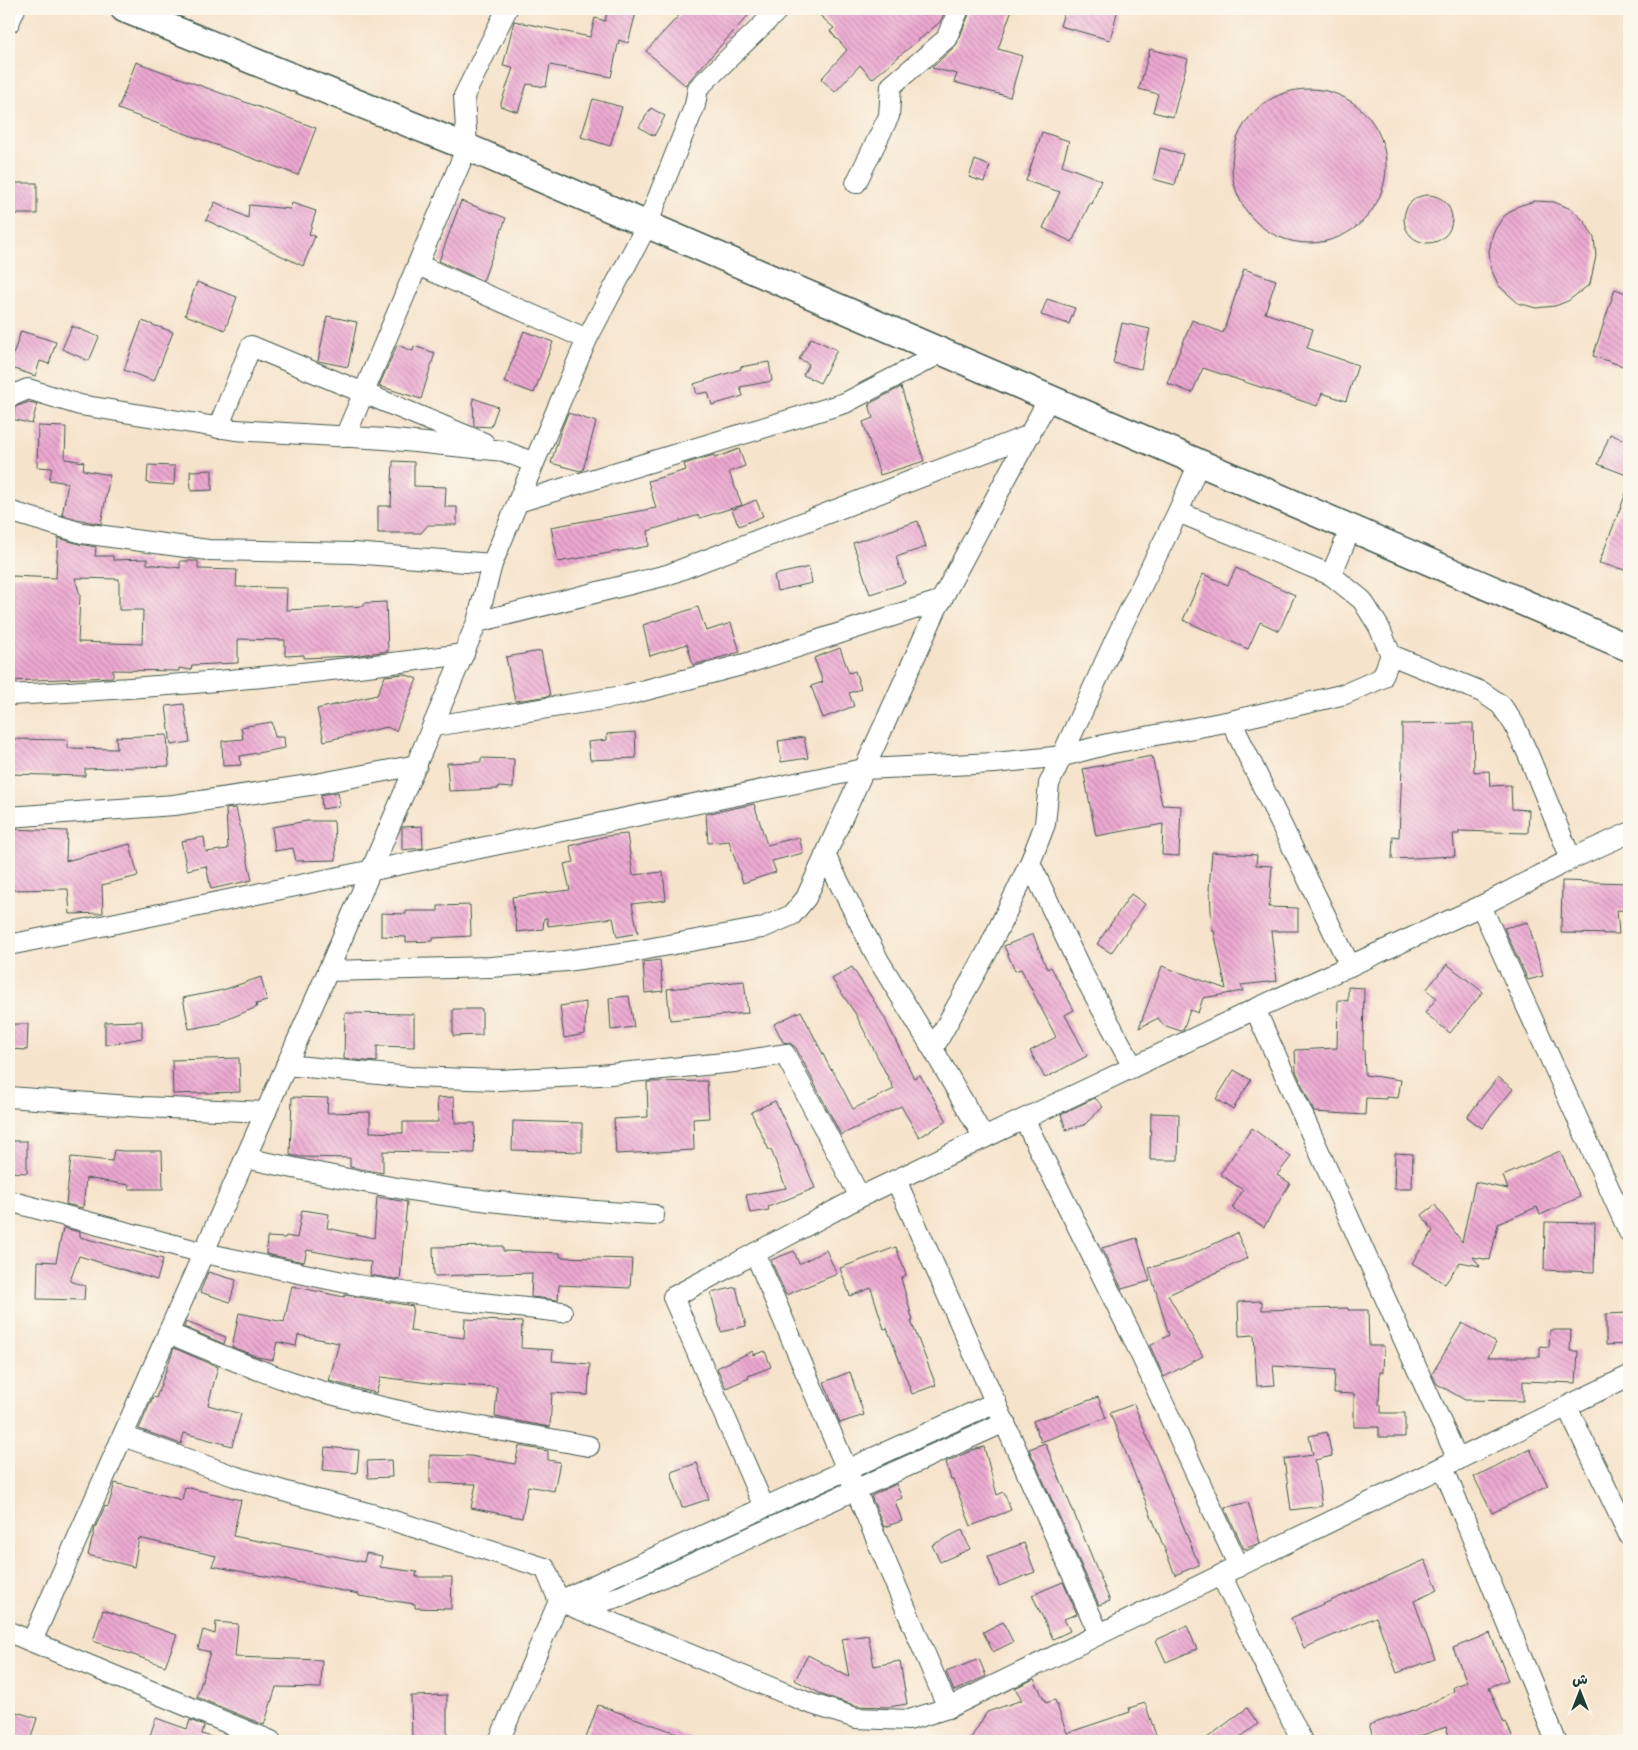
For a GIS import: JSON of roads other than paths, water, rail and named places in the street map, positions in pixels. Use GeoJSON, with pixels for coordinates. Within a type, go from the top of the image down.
{"type":"FeatureCollection","features":[{"type":"Feature","properties":{"kind":"street"},"geometry":{"type":"LineString","coordinates":[[9,23],[15,9]]}},
{"type":"Feature","properties":{"kind":"street"},"geometry":{"type":"LineString","coordinates":[[124,9],[467,147],[1629,648]]}},
{"type":"Feature","properties":{"kind":"street"},"geometry":{"type":"LineString","coordinates":[[345,437],[467,147],[464,96],[507,9]]}},
{"type":"Feature","properties":{"kind":"street"},"geometry":{"type":"LineString","coordinates":[[32,1642],[434,726],[478,622],[492,564],[587,339],[647,225],[695,105],[698,88],[779,9]]}},
{"type":"Feature","properties":{"kind":"street"},"geometry":{"type":"LineString","coordinates":[[856,183],[889,116],[891,86],[946,39],[959,9]]}},
{"type":"Feature","properties":{"kind":"street"},"geometry":{"type":"LineString","coordinates":[[418,265],[587,339]]}},
{"type":"Feature","properties":{"kind":"street"},"geometry":{"type":"LineString","coordinates":[[218,428],[251,346],[534,463]]}},
{"type":"Feature","properties":{"kind":"street"},"geometry":{"type":"LineString","coordinates":[[518,502],[845,403],[943,352]]}},
{"type":"Feature","properties":{"kind":"street"},"geometry":{"type":"LineString","coordinates":[[9,396],[28,389],[80,405],[218,428],[504,451]]}},
{"type":"Feature","properties":{"kind":"street"},"geometry":{"type":"LineString","coordinates":[[328,971],[491,967],[566,961],[636,951],[762,928],[792,915],[806,898],[942,600],[1050,398]]}},
{"type":"Feature","properties":{"kind":"street"},"geometry":{"type":"LineString","coordinates":[[478,622],[667,575],[1030,435]]}},
{"type":"Feature","properties":{"kind":"street"},"geometry":{"type":"LineString","coordinates":[[933,1049],[987,952],[1030,863],[1045,824],[1049,784],[1116,638],[1178,512],[1198,463]]}},
{"type":"Feature","properties":{"kind":"street"},"geometry":{"type":"LineString","coordinates":[[9,511],[82,533],[208,550],[353,553],[492,564]]}},
{"type":"Feature","properties":{"kind":"street"},"geometry":{"type":"LineString","coordinates":[[9,945],[864,769],[995,763],[1063,756],[1108,744],[1231,721],[1345,694],[1382,678],[1391,655],[1379,627],[1362,600],[1331,575],[1178,512]]}},
{"type":"Feature","properties":{"kind":"street"},"geometry":{"type":"LineString","coordinates":[[1331,575],[1350,528]]}},
{"type":"Feature","properties":{"kind":"street"},"geometry":{"type":"LineString","coordinates":[[434,726],[623,696],[745,664],[942,600]]}},
{"type":"Feature","properties":{"kind":"street"},"geometry":{"type":"LineString","coordinates":[[9,695],[224,681],[365,668],[464,654]]}},
{"type":"Feature","properties":{"kind":"street"},"geometry":{"type":"LineString","coordinates":[[1391,655],[1482,692],[1501,705],[1514,724],[1528,754],[1571,859]]}},
{"type":"Feature","properties":{"kind":"street"},"geometry":{"type":"LineString","coordinates":[[1231,721],[1350,966]]}},
{"type":"Feature","properties":{"kind":"street"},"geometry":{"type":"LineString","coordinates":[[9,817],[174,805],[316,784],[417,765]]}},
{"type":"Feature","properties":{"kind":"street"},"geometry":{"type":"LineString","coordinates":[[764,1507],[673,1297],[860,1197],[1255,1009],[1481,906],[1571,859],[1629,832]]}},
{"type":"Feature","properties":{"kind":"street"},"geometry":{"type":"LineString","coordinates":[[825,854],[880,961],[984,1138]]}},
{"type":"Feature","properties":{"kind":"street"},"geometry":{"type":"LineString","coordinates":[[1030,863],[1082,972],[1133,1068]]}},
{"type":"Feature","properties":{"kind":"street"},"geometry":{"type":"LineString","coordinates":[[1481,906],[1629,1232]]}},
{"type":"Feature","properties":{"kind":"street"},"geometry":{"type":"LineString","coordinates":[[1255,1009],[1451,1464],[1556,1741]]}},
{"type":"Feature","properties":{"kind":"street"},"geometry":{"type":"LineString","coordinates":[[286,1065],[410,1077],[499,1080],[600,1075],[735,1062],[785,1054],[860,1197]]}},
{"type":"Feature","properties":{"kind":"street"},"geometry":{"type":"LineString","coordinates":[[9,1097],[143,1107],[266,1112]]}},
{"type":"Feature","properties":{"kind":"street"},"geometry":{"type":"LineString","coordinates":[[1024,1119],[1133,1338],[1239,1567]]}},
{"type":"Feature","properties":{"kind":"street"},"geometry":{"type":"LineString","coordinates":[[246,1158],[350,1179],[463,1198],[559,1209],[654,1215]]}},
{"type":"Feature","properties":{"kind":"street"},"geometry":{"type":"LineString","coordinates":[[896,1180],[1099,1634]]}},
{"type":"Feature","properties":{"kind":"street"},"geometry":{"type":"LineString","coordinates":[[9,1201],[204,1253],[356,1285],[455,1300],[562,1312]]}},
{"type":"Feature","properties":{"kind":"street"},"geometry":{"type":"LineString","coordinates":[[755,1253],[948,1708]]}},
{"type":"Feature","properties":{"kind":"street"},"geometry":{"type":"LineString","coordinates":[[168,1333],[220,1355],[293,1382],[370,1404],[455,1422],[589,1446]]}},
{"type":"Feature","properties":{"kind":"street"},"geometry":{"type":"LineString","coordinates":[[123,1436],[234,1476],[374,1515],[545,1568],[559,1601],[578,1609],[809,1703],[856,1718],[909,1720],[948,1708],[1629,1376]]}},
{"type":"Feature","properties":{"kind":"street"},"geometry":{"type":"LineString","coordinates":[[499,1741],[559,1601],[996,1402]]}},
{"type":"Feature","properties":{"kind":"street"},"geometry":{"type":"LineString","coordinates":[[1567,1407],[1629,1535]]}},
{"type":"Feature","properties":{"kind":"street"},"geometry":{"type":"LineString","coordinates":[[578,1609],[621,1596],[1005,1422]]}},
{"type":"Feature","properties":{"kind":"street"},"geometry":{"type":"LineString","coordinates":[[1221,1575],[1302,1741]]}},
{"type":"Feature","properties":{"kind":"street"},"geometry":{"type":"LineString","coordinates":[[9,1632],[271,1741]]}}]}
